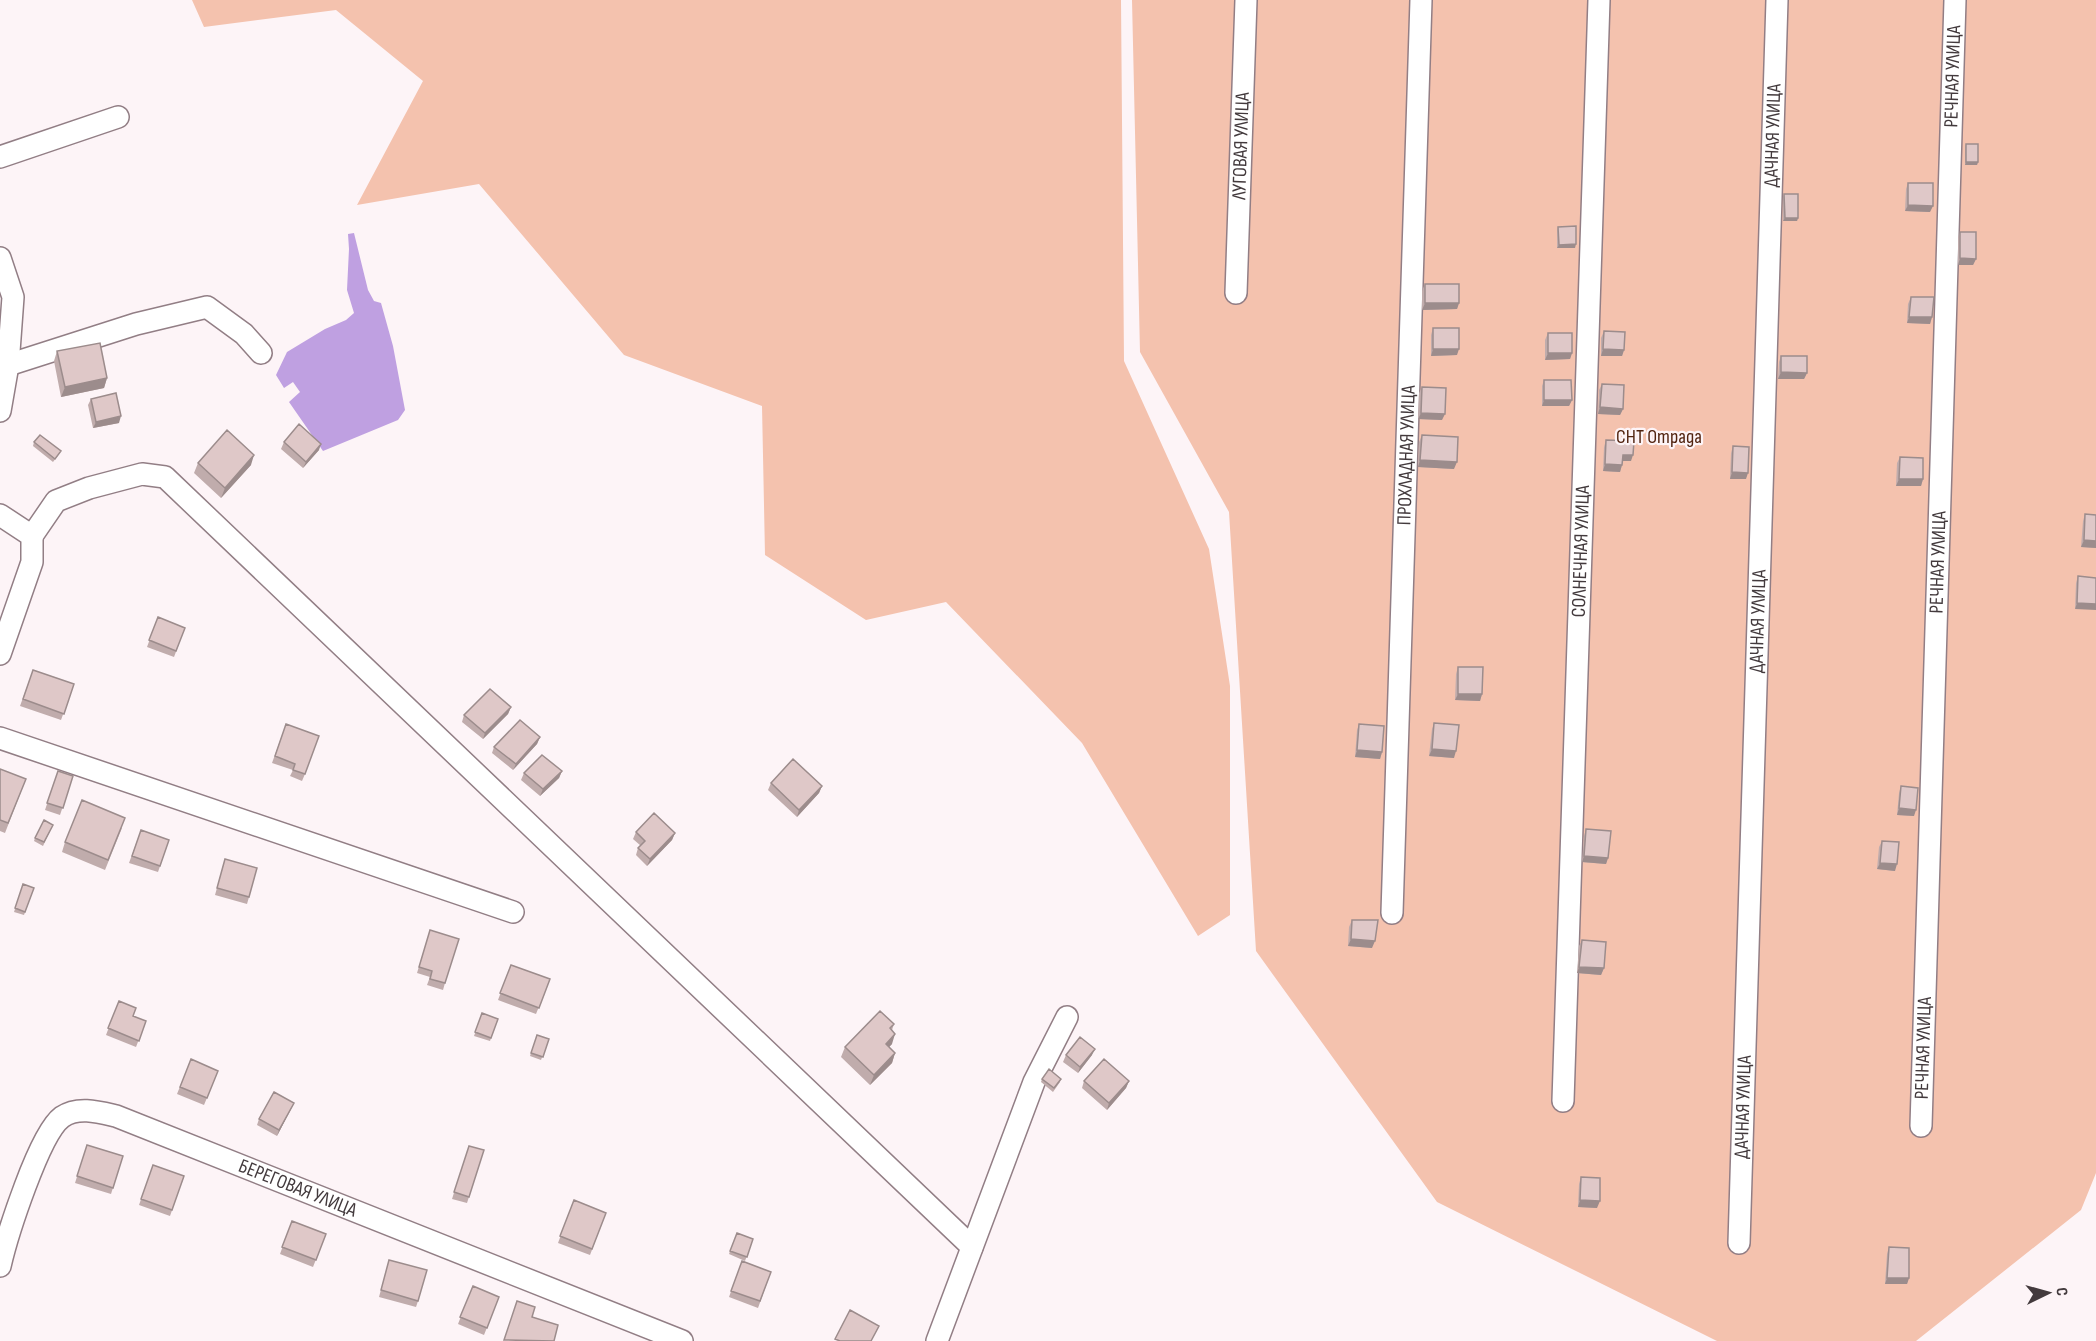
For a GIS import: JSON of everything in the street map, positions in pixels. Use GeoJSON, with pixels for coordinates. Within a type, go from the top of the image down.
{"type":"FeatureCollection","features":[{"type":"Feature","properties":{"kind":"street","name":"ЛУГОВАЯ УЛИЦА"},"geometry":{"type":"LineString","coordinates":[[1236,293],[1246,0]]}},
{"type":"Feature","properties":{"kind":"street","name":"ПРОХЛАДНАЯ УЛИЦА"},"geometry":{"type":"LineString","coordinates":[[1392,913],[1421,0]]}},
{"type":"Feature","properties":{"kind":"street","name":"СОЛНЕЧНАЯ УЛИЦА"},"geometry":{"type":"LineString","coordinates":[[1563,1101],[1599,0]]}},
{"type":"Feature","properties":{"kind":"street","name":"ДАЧНАЯ УЛИЦА"},"geometry":{"type":"LineString","coordinates":[[1738,1243],[1777,0]]}},
{"type":"Feature","properties":{"kind":"street","name":"РЕЧНАЯ УЛИЦА"},"geometry":{"type":"LineString","coordinates":[[1921,1126],[1955,0]]}},
{"type":"Feature","properties":{"kind":"street"},"geometry":{"type":"LineString","coordinates":[[0,157],[118,117]]}},
{"type":"Feature","properties":{"kind":"street"},"geometry":{"type":"LineString","coordinates":[[0,258],[13,297],[8,364],[0,411]]}},
{"type":"Feature","properties":{"kind":"street"},"geometry":{"type":"LineString","coordinates":[[8,364],[136,324],[207,307],[244,334],[261,353]]}},
{"type":"Feature","properties":{"kind":"street"},"geometry":{"type":"LineString","coordinates":[[0,654],[32,562],[32,536],[56,501],[89,488],[142,474],[165,477],[972,1247]]}},
{"type":"Feature","properties":{"kind":"street"},"geometry":{"type":"LineString","coordinates":[[0,515],[32,536]]}},
{"type":"Feature","properties":{"kind":"street"},"geometry":{"type":"LineString","coordinates":[[0,738],[513,912]]}},
{"type":"Feature","properties":{"kind":"street"},"geometry":{"type":"LineString","coordinates":[[937,1341],[1034,1082],[1067,1017]]}},
{"type":"Feature","properties":{"kind":"street","name":"БЕРЕГОВАЯ УЛИЦА"},"geometry":{"type":"LineString","coordinates":[[0,1266],[8,1233],[45,1138],[62,1117],[86,1109],[116,1116],[682,1341]]}},
{"type":"Feature","properties":{"kind":"green space"},"geometry":{"type":"Polygon","coordinates":[[[192,0],[1121,0],[1124,361],[1209,549],[1230,686],[1230,915],[1198,936],[1082,743],[946,602],[866,620],[765,555],[762,406],[624,355],[479,184],[357,205],[423,81],[336,10],[204,27],[192,0]]]}},
{"type":"Feature","properties":{"kind":"green space","name":"СНТ Отрада"},"geometry":{"type":"Polygon","coordinates":[[[1132,0],[2096,0],[2096,1173],[2081,1210],[1916,1341],[1717,1341],[1437,1202],[1256,951],[1229,512],[1140,352],[1132,0]]]}},
{"type":"Feature","properties":{"kind":"shaded area"},"geometry":{"type":"Polygon","coordinates":[[[354,233],[368,290],[374,301],[381,303],[393,346],[405,410],[398,420],[323,451],[289,402],[300,392],[293,382],[284,388],[276,375],[287,352],[325,329],[346,320],[354,313],[347,290],[348,234],[354,233]]]}},
{"type":"Feature","properties":{"kind":"building"},"geometry":{"type":"Polygon","coordinates":[[[1966,144],[1978,144],[1978,162],[1966,162],[1966,144]]]}},
{"type":"Feature","properties":{"kind":"building"},"geometry":{"type":"Polygon","coordinates":[[[1908,183],[1933,183],[1933,206],[1908,205],[1908,183]]]}},
{"type":"Feature","properties":{"kind":"building"},"geometry":{"type":"Polygon","coordinates":[[[1784,194],[1798,194],[1798,218],[1785,218],[1784,194]]]}},
{"type":"Feature","properties":{"kind":"building"},"geometry":{"type":"Polygon","coordinates":[[[1576,226],[1576,244],[1559,245],[1558,227],[1576,226]]]}},
{"type":"Feature","properties":{"kind":"building"},"geometry":{"type":"Polygon","coordinates":[[[1960,232],[1976,232],[1976,259],[1960,258],[1960,232]]]}},
{"type":"Feature","properties":{"kind":"building"},"geometry":{"type":"Polygon","coordinates":[[[1425,284],[1459,284],[1459,303],[1425,303],[1425,284]]]}},
{"type":"Feature","properties":{"kind":"building"},"geometry":{"type":"Polygon","coordinates":[[[1911,297],[1934,297],[1932,317],[1909,317],[1911,297]]]}},
{"type":"Feature","properties":{"kind":"building"},"geometry":{"type":"Polygon","coordinates":[[[1433,328],[1459,328],[1459,349],[1433,349],[1433,328]]]}},
{"type":"Feature","properties":{"kind":"building"},"geometry":{"type":"Polygon","coordinates":[[[1604,331],[1625,332],[1624,350],[1603,349],[1604,331]]]}},
{"type":"Feature","properties":{"kind":"building"},"geometry":{"type":"Polygon","coordinates":[[[1548,333],[1572,333],[1572,353],[1548,353],[1548,333]]]}},
{"type":"Feature","properties":{"kind":"building"},"geometry":{"type":"Polygon","coordinates":[[[100,343],[107,378],[65,387],[57,351],[100,343]]]}},
{"type":"Feature","properties":{"kind":"building"},"geometry":{"type":"Polygon","coordinates":[[[1781,356],[1807,356],[1807,373],[1781,372],[1781,356]]]}},
{"type":"Feature","properties":{"kind":"building"},"geometry":{"type":"Polygon","coordinates":[[[1544,380],[1571,380],[1572,400],[1544,400],[1544,380]]]}},
{"type":"Feature","properties":{"kind":"building"},"geometry":{"type":"Polygon","coordinates":[[[1602,384],[1624,385],[1623,409],[1600,407],[1602,384]]]}},
{"type":"Feature","properties":{"kind":"building"},"geometry":{"type":"Polygon","coordinates":[[[1422,387],[1446,388],[1445,414],[1421,413],[1422,387]]]}},
{"type":"Feature","properties":{"kind":"building"},"geometry":{"type":"Polygon","coordinates":[[[116,393],[121,416],[96,422],[91,399],[116,393]]]}},
{"type":"Feature","properties":{"kind":"building"},"geometry":{"type":"Polygon","coordinates":[[[299,424],[321,444],[306,462],[284,442],[299,424]]]}},
{"type":"Feature","properties":{"kind":"building"},"geometry":{"type":"Polygon","coordinates":[[[227,430],[254,455],[225,488],[198,463],[227,430]]]}},
{"type":"Feature","properties":{"kind":"building"},"geometry":{"type":"Polygon","coordinates":[[[40,435],[61,451],[55,459],[34,442],[40,435]]]}},
{"type":"Feature","properties":{"kind":"building"},"geometry":{"type":"Polygon","coordinates":[[[1422,435],[1458,437],[1457,462],[1420,460],[1422,435]]]}},
{"type":"Feature","properties":{"kind":"building"},"geometry":{"type":"Polygon","coordinates":[[[1606,440],[1634,441],[1633,455],[1623,455],[1622,465],[1605,464],[1606,440]]]}},
{"type":"Feature","properties":{"kind":"building"},"geometry":{"type":"Polygon","coordinates":[[[1733,446],[1749,447],[1748,473],[1732,472],[1733,446]]]}},
{"type":"Feature","properties":{"kind":"building"},"geometry":{"type":"Polygon","coordinates":[[[1900,457],[1923,458],[1923,479],[1899,479],[1900,457]]]}},
{"type":"Feature","properties":{"kind":"building"},"geometry":{"type":"Polygon","coordinates":[[[2085,514],[2096,515],[2096,541],[2084,540],[2085,514]]]}},
{"type":"Feature","properties":{"kind":"building"},"geometry":{"type":"Polygon","coordinates":[[[2078,576],[2096,578],[2096,604],[2077,603],[2078,576]]]}},
{"type":"Feature","properties":{"kind":"building"},"geometry":{"type":"Polygon","coordinates":[[[158,617],[185,628],[176,651],[149,640],[158,617]]]}},
{"type":"Feature","properties":{"kind":"building"},"geometry":{"type":"Polygon","coordinates":[[[1458,667],[1483,667],[1482,694],[1458,694],[1458,667]]]}},
{"type":"Feature","properties":{"kind":"building"},"geometry":{"type":"Polygon","coordinates":[[[33,670],[74,684],[64,714],[23,699],[33,670]]]}},
{"type":"Feature","properties":{"kind":"building"},"geometry":{"type":"Polygon","coordinates":[[[490,689],[511,707],[485,733],[464,715],[490,689]]]}},
{"type":"Feature","properties":{"kind":"building"},"geometry":{"type":"Polygon","coordinates":[[[520,720],[540,737],[516,764],[494,747],[520,720]]]}},
{"type":"Feature","properties":{"kind":"building"},"geometry":{"type":"Polygon","coordinates":[[[1434,723],[1459,725],[1456,751],[1432,749],[1434,723]]]}},
{"type":"Feature","properties":{"kind":"building"},"geometry":{"type":"Polygon","coordinates":[[[286,724],[319,736],[305,774],[293,770],[295,764],[275,756],[286,724]]]}},
{"type":"Feature","properties":{"kind":"building"},"geometry":{"type":"Polygon","coordinates":[[[1359,724],[1384,726],[1382,752],[1357,750],[1359,724]]]}},
{"type":"Feature","properties":{"kind":"building"},"geometry":{"type":"Polygon","coordinates":[[[542,755],[562,771],[543,789],[524,773],[542,755]]]}},
{"type":"Feature","properties":{"kind":"building"},"geometry":{"type":"Polygon","coordinates":[[[793,759],[822,786],[799,810],[771,783],[793,759]]]}},
{"type":"Feature","properties":{"kind":"building"},"geometry":{"type":"Polygon","coordinates":[[[0,769],[26,779],[8,823],[0,820],[0,769]]]}},
{"type":"Feature","properties":{"kind":"building"},"geometry":{"type":"Polygon","coordinates":[[[58,771],[73,776],[63,808],[47,803],[58,771]]]}},
{"type":"Feature","properties":{"kind":"building"},"geometry":{"type":"Polygon","coordinates":[[[1901,786],[1918,788],[1916,810],[1899,808],[1901,786]]]}},
{"type":"Feature","properties":{"kind":"building"},"geometry":{"type":"Polygon","coordinates":[[[82,800],[125,818],[108,860],[65,842],[82,800]]]}},
{"type":"Feature","properties":{"kind":"building"},"geometry":{"type":"Polygon","coordinates":[[[654,813],[675,833],[650,859],[638,848],[645,841],[636,832],[654,813]]]}},
{"type":"Feature","properties":{"kind":"building"},"geometry":{"type":"Polygon","coordinates":[[[44,820],[53,825],[44,842],[35,838],[44,820]]]}},
{"type":"Feature","properties":{"kind":"building"},"geometry":{"type":"Polygon","coordinates":[[[1586,829],[1611,831],[1608,858],[1584,856],[1586,829]]]}},
{"type":"Feature","properties":{"kind":"building"},"geometry":{"type":"Polygon","coordinates":[[[141,830],[169,840],[160,866],[132,856],[141,830]]]}},
{"type":"Feature","properties":{"kind":"building"},"geometry":{"type":"Polygon","coordinates":[[[1882,841],[1899,842],[1897,864],[1880,863],[1882,841]]]}},
{"type":"Feature","properties":{"kind":"building"},"geometry":{"type":"Polygon","coordinates":[[[225,859],[257,868],[249,897],[217,888],[225,859]]]}},
{"type":"Feature","properties":{"kind":"building"},"geometry":{"type":"Polygon","coordinates":[[[23,884],[34,888],[25,912],[15,908],[23,884]]]}},
{"type":"Feature","properties":{"kind":"building"},"geometry":{"type":"Polygon","coordinates":[[[1352,920],[1378,920],[1375,941],[1351,939],[1352,920]]]}},
{"type":"Feature","properties":{"kind":"building"},"geometry":{"type":"Polygon","coordinates":[[[430,930],[459,939],[445,983],[430,979],[432,971],[419,967],[430,930]]]}},
{"type":"Feature","properties":{"kind":"building"},"geometry":{"type":"Polygon","coordinates":[[[1582,940],[1606,942],[1604,968],[1579,967],[1582,940]]]}},
{"type":"Feature","properties":{"kind":"building"},"geometry":{"type":"Polygon","coordinates":[[[511,965],[550,979],[539,1008],[500,993],[511,965]]]}},
{"type":"Feature","properties":{"kind":"building"},"geometry":{"type":"Polygon","coordinates":[[[119,1001],[136,1008],[133,1016],[146,1021],[139,1041],[108,1028],[119,1001]]]}},
{"type":"Feature","properties":{"kind":"building"},"geometry":{"type":"Polygon","coordinates":[[[880,1011],[894,1024],[890,1028],[895,1034],[886,1044],[895,1053],[874,1075],[845,1047],[880,1011]]]}},
{"type":"Feature","properties":{"kind":"building"},"geometry":{"type":"Polygon","coordinates":[[[482,1013],[498,1019],[491,1038],[475,1032],[482,1013]]]}},
{"type":"Feature","properties":{"kind":"building"},"geometry":{"type":"Polygon","coordinates":[[[537,1035],[549,1039],[543,1057],[531,1053],[537,1035]]]}},
{"type":"Feature","properties":{"kind":"building"},"geometry":{"type":"Polygon","coordinates":[[[1080,1037],[1095,1049],[1080,1067],[1066,1055],[1080,1037]]]}},
{"type":"Feature","properties":{"kind":"building"},"geometry":{"type":"Polygon","coordinates":[[[191,1059],[218,1071],[207,1098],[180,1087],[191,1059]]]}},
{"type":"Feature","properties":{"kind":"building"},"geometry":{"type":"Polygon","coordinates":[[[1104,1059],[1129,1081],[1109,1103],[1084,1081],[1104,1059]]]}},
{"type":"Feature","properties":{"kind":"building"},"geometry":{"type":"Polygon","coordinates":[[[1049,1069],[1061,1079],[1054,1088],[1042,1079],[1049,1069]]]}},
{"type":"Feature","properties":{"kind":"building"},"geometry":{"type":"Polygon","coordinates":[[[274,1092],[294,1103],[279,1130],[259,1119],[274,1092]]]}},
{"type":"Feature","properties":{"kind":"building"},"geometry":{"type":"Polygon","coordinates":[[[87,1145],[123,1156],[113,1188],[77,1176],[87,1145]]]}},
{"type":"Feature","properties":{"kind":"building"},"geometry":{"type":"Polygon","coordinates":[[[469,1146],[484,1150],[469,1197],[454,1192],[469,1146]]]}},
{"type":"Feature","properties":{"kind":"building"},"geometry":{"type":"Polygon","coordinates":[[[153,1165],[184,1176],[172,1210],[141,1199],[153,1165]]]}},
{"type":"Feature","properties":{"kind":"building"},"geometry":{"type":"Polygon","coordinates":[[[1581,1177],[1600,1178],[1600,1201],[1580,1200],[1581,1177]]]}},
{"type":"Feature","properties":{"kind":"building"},"geometry":{"type":"Polygon","coordinates":[[[574,1200],[606,1213],[592,1249],[560,1236],[574,1200]]]}},
{"type":"Feature","properties":{"kind":"building"},"geometry":{"type":"Polygon","coordinates":[[[292,1221],[326,1234],[316,1260],[282,1247],[292,1221]]]}},
{"type":"Feature","properties":{"kind":"building"},"geometry":{"type":"Polygon","coordinates":[[[737,1233],[753,1239],[747,1257],[730,1251],[737,1233]]]}},
{"type":"Feature","properties":{"kind":"building"},"geometry":{"type":"Polygon","coordinates":[[[1889,1247],[1909,1248],[1909,1278],[1887,1278],[1889,1247]]]}},
{"type":"Feature","properties":{"kind":"building"},"geometry":{"type":"Polygon","coordinates":[[[389,1260],[427,1270],[418,1301],[381,1290],[389,1260]]]}},
{"type":"Feature","properties":{"kind":"building"},"geometry":{"type":"Polygon","coordinates":[[[742,1261],[771,1272],[760,1301],[731,1291],[742,1261]]]}},
{"type":"Feature","properties":{"kind":"building"},"geometry":{"type":"Polygon","coordinates":[[[473,1286],[499,1297],[487,1328],[460,1317],[473,1286]]]}},
{"type":"Feature","properties":{"kind":"building"},"geometry":{"type":"Polygon","coordinates":[[[517,1301],[535,1307],[532,1317],[558,1325],[554,1341],[504,1340],[517,1301]]]}},
{"type":"Feature","properties":{"kind":"building"},"geometry":{"type":"Polygon","coordinates":[[[850,1310],[879,1326],[871,1341],[835,1339],[850,1310]]]}}]}
